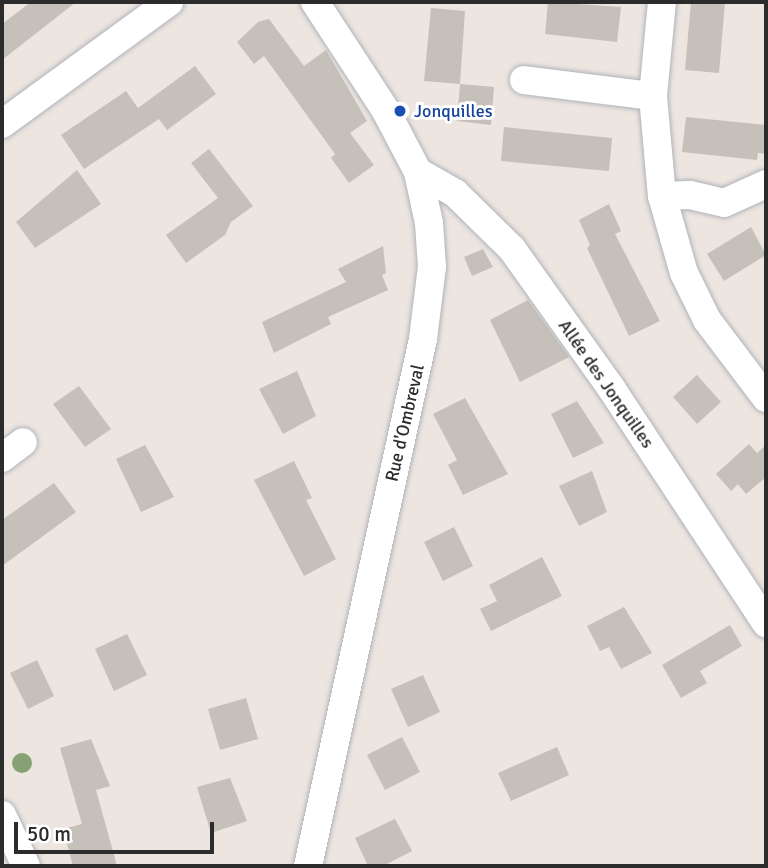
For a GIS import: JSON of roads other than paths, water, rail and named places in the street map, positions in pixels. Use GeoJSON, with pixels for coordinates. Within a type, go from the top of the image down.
{"type":"FeatureCollection","features":[{"type":"Feature","properties":{"kind":"street"},"geometry":{"type":"LineString","coordinates":[[2,124],[169,2]]}},
{"type":"Feature","properties":{"kind":"street","name":"Rue d'Ombreval"},"geometry":{"type":"LineString","coordinates":[[308,866],[430,300],[429,223],[418,172],[386,111],[315,2]]}},
{"type":"Feature","properties":{"kind":"street"},"geometry":{"type":"LineString","coordinates":[[662,2],[653,96],[662,196],[684,273],[707,320],[766,398]]}},
{"type":"Feature","properties":{"kind":"street"},"geometry":{"type":"LineString","coordinates":[[524,80],[653,96]]}},
{"type":"Feature","properties":{"kind":"street","name":"Allée des Jonquilles"},"geometry":{"type":"LineString","coordinates":[[418,172],[455,192],[512,249],[611,388],[766,623]]}},
{"type":"Feature","properties":{"kind":"street"},"geometry":{"type":"LineString","coordinates":[[662,196],[690,195],[724,203],[766,184]]}},
{"type":"Feature","properties":{"kind":"street"},"geometry":{"type":"LineString","coordinates":[[2,815],[26,866]]}},
{"type":"Feature","properties":{"kind":"place","name":"Jonquilles"},"geometry":{"type":"Point","coordinates":[400,111]}}]}
